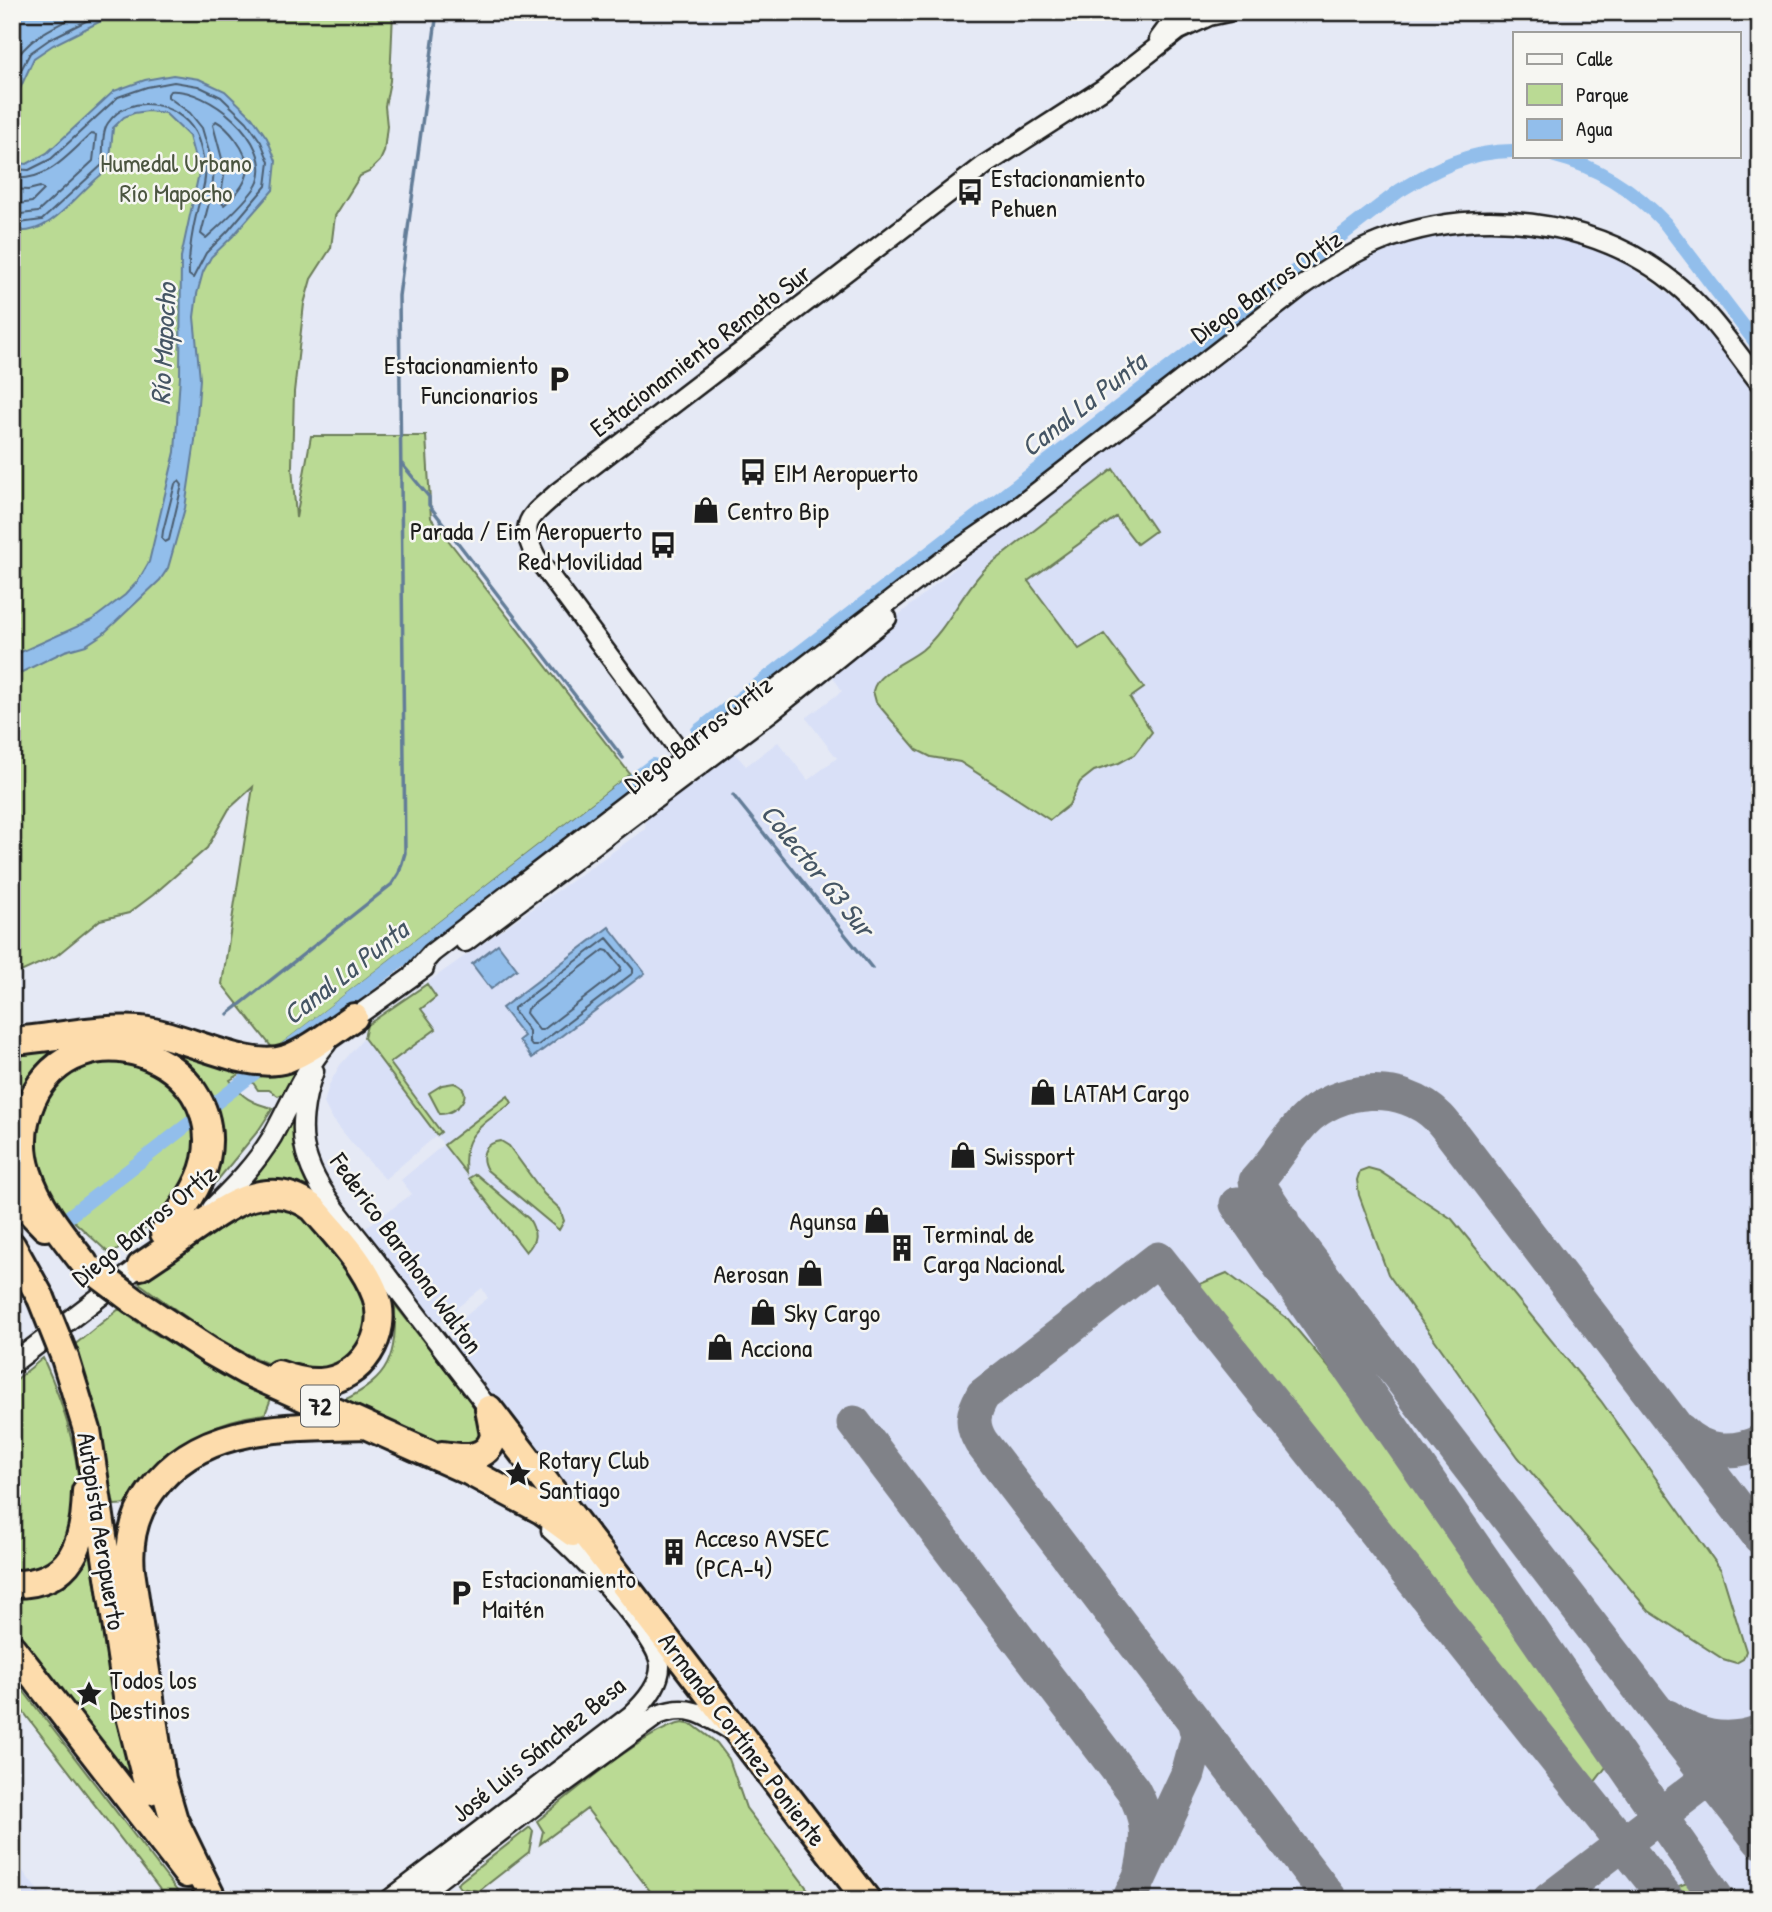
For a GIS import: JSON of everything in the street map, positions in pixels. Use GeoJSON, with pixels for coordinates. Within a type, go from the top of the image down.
{"type":"FeatureCollection","features":[{"type":"Feature","properties":{"kind":"highway"},"geometry":{"type":"LineString","coordinates":[[12,1041],[87,1032],[139,1030],[168,1035],[256,1061],[284,1059],[305,1049],[354,1017]]}},
{"type":"Feature","properties":{"kind":"highway"},"geometry":{"type":"LineString","coordinates":[[89,1267],[44,1206],[33,1186],[24,1160],[23,1146],[25,1120],[34,1095],[62,1065],[84,1054],[107,1048],[130,1049],[153,1056],[184,1079],[202,1112],[208,1147],[204,1169],[193,1192],[164,1233]]}},
{"type":"Feature","properties":{"kind":"highway","name":"72"},"geometry":{"type":"LineString","coordinates":[[12,1193],[89,1267],[134,1301],[210,1351],[279,1388],[433,1454],[514,1495],[566,1527],[619,1578]]}},
{"type":"Feature","properties":{"kind":"highway"},"geometry":{"type":"LineString","coordinates":[[141,1266],[238,1202],[267,1193],[281,1194],[303,1201],[313,1208],[364,1273],[379,1304],[379,1328],[372,1349],[356,1367],[335,1379],[302,1382],[210,1351]]}},
{"type":"Feature","properties":{"kind":"highway","name":"Autopista Aeropuerto"},"geometry":{"type":"LineString","coordinates":[[12,1246],[36,1288],[65,1357],[87,1430],[138,1756],[167,1834],[209,1899]]}},
{"type":"Feature","properties":{"kind":"highway"},"geometry":{"type":"LineString","coordinates":[[12,1259],[36,1288]]}},
{"type":"Feature","properties":{"kind":"highway"},"geometry":{"type":"LineString","coordinates":[[433,1454],[471,1458],[485,1452],[495,1435],[489,1409]]}},
{"type":"Feature","properties":{"kind":"highway"},"geometry":{"type":"LineString","coordinates":[[489,1409],[619,1578]]}},
{"type":"Feature","properties":{"kind":"highway"},"geometry":{"type":"LineString","coordinates":[[209,1899],[178,1829],[162,1779],[131,1571],[130,1547],[134,1524],[156,1483],[175,1464],[200,1448],[252,1432],[364,1424]]}},
{"type":"Feature","properties":{"kind":"highway"},"geometry":{"type":"LineString","coordinates":[[12,1584],[30,1583],[50,1576],[66,1563],[78,1546],[84,1527],[87,1430]]}},
{"type":"Feature","properties":{"kind":"highway","name":"Armando Cortínez Poniente"},"geometry":{"type":"LineString","coordinates":[[619,1578],[867,1900]]}},
{"type":"Feature","properties":{"kind":"highway"},"geometry":{"type":"LineString","coordinates":[[12,1648],[209,1899]]}},
{"type":"Feature","properties":{"kind":"street","name":"Estacionamiento Remoto Sur"},"geometry":{"type":"LineString","coordinates":[[1154,48],[1179,12]]}},
{"type":"Feature","properties":{"kind":"street","name":"Estacionamiento Remoto Sur"},"geometry":{"type":"LineString","coordinates":[[688,765],[536,557],[525,533],[529,520],[557,493],[985,165],[1103,89],[1154,48],[1191,24],[1228,12]]}},
{"type":"Feature","properties":{"kind":"street","name":"Diego Barros Ortíz"},"geometry":{"type":"LineString","coordinates":[[12,1364],[141,1266],[212,1208],[243,1177],[271,1138],[312,1062],[354,1017],[414,973],[488,926],[950,555],[1001,520],[1301,287],[1353,254],[1421,228],[1474,221],[1526,223],[1592,238],[1657,270],[1688,295],[1703,310],[1760,383]]}},
{"type":"Feature","properties":{"kind":"street","name":"Federico Barahona Walton"},"geometry":{"type":"LineString","coordinates":[[330,1040],[310,1082],[303,1132],[308,1162],[346,1221],[489,1409]]}},
{"type":"Feature","properties":{"kind":"street","name":"Diego Barros Ortíz"},"geometry":{"type":"LineString","coordinates":[[12,1350],[200,1208],[257,1146],[287,1106]]}},
{"type":"Feature","properties":{"kind":"street","name":"José Luis Sánchez Besa"},"geometry":{"type":"LineString","coordinates":[[389,1900],[630,1716],[645,1699],[659,1675],[660,1662],[657,1654],[634,1619],[599,1577],[514,1495]]}},
{"type":"Feature","properties":{"kind":"street","name":"José Luis Sánchez Besa"},"geometry":{"type":"LineString","coordinates":[[412,1900],[658,1715],[675,1710],[690,1710],[740,1736]]}},
{"type":"Feature","properties":{"kind":"shaded area"},"geometry":{"type":"Polygon","coordinates":[[[1491,229],[1578,241],[1622,261],[1678,301],[1705,328],[1760,399],[1760,1900],[888,1900],[838,1834],[832,1828],[819,1825],[450,1344],[453,1326],[488,1298],[482,1288],[439,1322],[433,1321],[364,1229],[412,1194],[401,1180],[443,1145],[440,1140],[436,1136],[385,1179],[331,1117],[324,1103],[329,1085],[340,1065],[364,1038],[367,1025],[645,829],[647,812],[731,749],[746,766],[778,742],[808,780],[837,758],[806,718],[842,691],[830,672],[989,540],[1275,318],[1350,265],[1373,254],[1400,243],[1453,232],[1491,229]]]}},
{"type":"Feature","properties":{"kind":"shaded area"},"geometry":{"type":"Polygon","coordinates":[[[12,1857],[45,1900],[12,1900],[12,1857]]]}},
{"type":"Feature","properties":{"kind":"green space","name":"Humedal Urbano Río Mapocho"},"geometry":{"type":"Polygon","coordinates":[[[12,12],[393,12],[384,152],[380,161],[369,172],[360,176],[335,216],[331,248],[311,279],[304,304],[294,392],[292,466],[296,518],[311,436],[426,436],[431,518],[630,774],[274,1050],[222,984],[253,787],[229,809],[207,848],[153,895],[129,913],[100,920],[56,956],[12,976],[12,12]]]}},
{"type":"Feature","properties":{"kind":"green space"},"geometry":{"type":"Polygon","coordinates":[[[1113,469],[1155,531],[1137,544],[1116,517],[1028,581],[1079,649],[1104,634],[1144,688],[1130,698],[1152,732],[1134,755],[1094,771],[1080,782],[1069,805],[1050,820],[960,762],[931,757],[917,750],[876,702],[873,691],[880,678],[931,641],[986,568],[1113,469]]]}},
{"type":"Feature","properties":{"kind":"green space"},"geometry":{"type":"Polygon","coordinates":[[[427,984],[436,997],[421,1009],[436,1029],[390,1063],[441,1132],[437,1135],[364,1038],[367,1025],[427,984]]]}},
{"type":"Feature","properties":{"kind":"green space"},"geometry":{"type":"Polygon","coordinates":[[[143,1039],[248,1067],[254,1076],[267,1068],[310,1055],[283,1094],[278,1096],[269,1090],[258,1090],[245,1071],[230,1080],[248,1099],[273,1108],[258,1131],[216,1182],[212,1180],[214,1117],[219,1112],[143,1039]]]}},
{"type":"Feature","properties":{"kind":"green space"},"geometry":{"type":"Polygon","coordinates":[[[75,1044],[55,1056],[29,1079],[12,1110],[12,1047],[75,1044]]]}},
{"type":"Feature","properties":{"kind":"green space"},"geometry":{"type":"Polygon","coordinates":[[[138,1056],[196,1105],[193,1170],[167,1211],[111,1255],[56,1205],[39,1174],[33,1144],[35,1125],[53,1086],[84,1061],[138,1056]]]}},
{"type":"Feature","properties":{"kind":"green space"},"geometry":{"type":"Polygon","coordinates":[[[454,1083],[464,1091],[462,1102],[453,1110],[440,1114],[429,1093],[442,1085],[454,1083]]]}},
{"type":"Feature","properties":{"kind":"green space"},"geometry":{"type":"Polygon","coordinates":[[[508,1096],[512,1103],[476,1131],[471,1139],[465,1159],[466,1173],[444,1145],[508,1096]]]}},
{"type":"Feature","properties":{"kind":"green space"},"geometry":{"type":"Polygon","coordinates":[[[294,1112],[297,1114],[295,1135],[299,1165],[312,1193],[246,1186],[245,1183],[294,1112]]]}},
{"type":"Feature","properties":{"kind":"green space"},"geometry":{"type":"Polygon","coordinates":[[[501,1141],[509,1146],[544,1194],[560,1209],[564,1221],[559,1230],[487,1170],[483,1155],[487,1147],[501,1141]]]}},
{"type":"Feature","properties":{"kind":"green space"},"geometry":{"type":"Polygon","coordinates":[[[1368,1168],[1379,1171],[1452,1219],[1601,1401],[1721,1570],[1746,1651],[1743,1659],[1736,1663],[1723,1659],[1649,1611],[1518,1457],[1388,1274],[1359,1195],[1357,1180],[1360,1171],[1368,1168]]]}},
{"type":"Feature","properties":{"kind":"green space"},"geometry":{"type":"Polygon","coordinates":[[[476,1174],[529,1219],[535,1236],[526,1252],[469,1178],[476,1174]]]}},
{"type":"Feature","properties":{"kind":"green space"},"geometry":{"type":"Polygon","coordinates":[[[278,1204],[303,1214],[319,1229],[372,1302],[368,1341],[343,1361],[322,1372],[293,1371],[246,1354],[199,1326],[139,1283],[225,1219],[242,1211],[278,1204]]]}},
{"type":"Feature","properties":{"kind":"green space"},"geometry":{"type":"Polygon","coordinates":[[[1227,1273],[1288,1319],[1445,1505],[1582,1696],[1609,1763],[1588,1791],[1195,1286],[1227,1273]]]}},
{"type":"Feature","properties":{"kind":"green space"},"geometry":{"type":"Polygon","coordinates":[[[395,1305],[470,1401],[479,1416],[481,1432],[478,1443],[440,1446],[342,1401],[371,1384],[387,1364],[394,1339],[395,1305]]]}},
{"type":"Feature","properties":{"kind":"green space"},"geometry":{"type":"Polygon","coordinates":[[[119,1309],[174,1345],[272,1396],[265,1414],[216,1426],[185,1442],[158,1463],[130,1504],[114,1505],[95,1414],[73,1346],[119,1309]]]}},
{"type":"Feature","properties":{"kind":"green space"},"geometry":{"type":"Polygon","coordinates":[[[43,1358],[67,1421],[73,1446],[79,1494],[78,1516],[71,1540],[45,1568],[12,1573],[12,1383],[43,1358]]]}},
{"type":"Feature","properties":{"kind":"green space"},"geometry":{"type":"Polygon","coordinates":[[[91,1532],[137,1797],[12,1632],[12,1592],[91,1532]]]}},
{"type":"Feature","properties":{"kind":"green space"},"geometry":{"type":"Polygon","coordinates":[[[12,1676],[184,1900],[168,1900],[12,1697],[12,1676]]]}},
{"type":"Feature","properties":{"kind":"green space"},"geometry":{"type":"Polygon","coordinates":[[[683,1723],[693,1725],[717,1743],[729,1759],[746,1808],[816,1900],[657,1900],[587,1809],[540,1844],[543,1831],[537,1821],[630,1749],[668,1727],[683,1723]]]}},
{"type":"Feature","properties":{"kind":"green space"},"geometry":{"type":"Polygon","coordinates":[[[530,1827],[533,1831],[529,1852],[479,1891],[460,1888],[457,1884],[530,1827]]]}},
{"type":"Feature","properties":{"kind":"green space"},"geometry":{"type":"Polygon","coordinates":[[[1698,1879],[1726,1900],[1672,1900],[1665,1891],[1698,1879]]]}},
{"type":"Feature","properties":{"kind":"water"},"geometry":{"type":"Polygon","coordinates":[[[12,12],[119,12],[53,45],[34,58],[12,106],[12,12]]]}},
{"type":"Feature","properties":{"kind":"water"},"geometry":{"type":"Polygon","coordinates":[[[173,75],[199,79],[225,91],[252,117],[267,138],[276,161],[273,190],[211,257],[203,272],[194,317],[200,379],[195,441],[185,508],[168,568],[160,580],[103,634],[86,645],[65,651],[12,677],[12,656],[92,620],[125,595],[138,581],[149,562],[175,452],[180,376],[181,257],[199,173],[189,136],[165,113],[134,113],[124,117],[113,128],[109,169],[52,220],[26,231],[12,230],[12,162],[27,164],[47,153],[114,91],[145,80],[173,75]]]}},
{"type":"Feature","properties":{"kind":"water"},"geometry":{"type":"Polygon","coordinates":[[[609,927],[645,973],[532,1058],[519,1040],[524,1036],[502,1008],[609,927]]]}},
{"type":"Feature","properties":{"kind":"water"},"geometry":{"type":"Polygon","coordinates":[[[498,944],[517,969],[491,989],[472,964],[498,944]]]}},
{"type":"Feature","properties":{"kind":"waterway"},"geometry":{"type":"LineString","coordinates":[[228,1014],[392,884],[399,873],[405,853],[399,296],[437,12]]}},
{"type":"Feature","properties":{"kind":"waterway","name":"Canal La Punta"},"geometry":{"type":"LineString","coordinates":[[698,731],[1399,191],[1426,175],[1468,157],[1513,151]]}},
{"type":"Feature","properties":{"kind":"waterway","name":"Canal La Punta"},"geometry":{"type":"LineString","coordinates":[[1561,158],[1586,166],[1615,181],[1653,211],[1760,348]]}},
{"type":"Feature","properties":{"kind":"waterway"},"geometry":{"type":"LineString","coordinates":[[402,464],[429,497],[429,505],[623,758]]}},
{"type":"Feature","properties":{"kind":"waterway","name":"Canal La Punta"},"geometry":{"type":"LineString","coordinates":[[67,1218],[653,765]]}},
{"type":"Feature","properties":{"kind":"waterway","name":"Colector G3 Sur"},"geometry":{"type":"LineString","coordinates":[[733,795],[872,968]]}},
{"type":"Feature","properties":{"kind":"taxiway"},"geometry":{"type":"LineString","coordinates":[[1282,1220],[1256,1181],[1303,1122],[1317,1110],[1351,1095],[1370,1093],[1407,1098],[1424,1106],[1446,1126],[1760,1537]]}},
{"type":"Feature","properties":{"kind":"taxiway"},"geometry":{"type":"LineString","coordinates":[[1718,1900],[1237,1204],[1260,1205],[1288,1231],[1760,1841]]}},
{"type":"Feature","properties":{"kind":"taxiway"},"geometry":{"type":"LineString","coordinates":[[1331,1900],[981,1442],[975,1429],[975,1413],[983,1395],[1158,1259],[1668,1900]]}},
{"type":"Feature","properties":{"kind":"taxiway"},"geometry":{"type":"LineString","coordinates":[[854,1423],[1133,1790],[1145,1819],[1146,1848],[1142,1870]]}},
{"type":"Feature","properties":{"kind":"taxiway"},"geometry":{"type":"LineString","coordinates":[[1681,1431],[1698,1444],[1718,1450],[1739,1449],[1760,1442]]}},
{"type":"Feature","properties":{"kind":"taxiway"},"geometry":{"type":"LineString","coordinates":[[1668,1717],[1689,1730],[1712,1737],[1736,1738],[1760,1732]]}},
{"type":"Feature","properties":{"kind":"taxiway"},"geometry":{"type":"LineString","coordinates":[[1129,1900],[1188,1774],[1198,1737],[1195,1724]]}},
{"type":"Feature","properties":{"kind":"taxiway"},"geometry":{"type":"LineString","coordinates":[[1549,1900],[1760,1739]]}},
{"type":"Feature","properties":{"kind":"taxiway"},"geometry":{"type":"LineString","coordinates":[[1755,1832],[1749,1811],[1748,1789],[1751,1768],[1760,1748]]}},
{"type":"Feature","properties":{"kind":"place","name":"Estacionamiento Pehuen"},"geometry":{"type":"Point","coordinates":[970,192]}},
{"type":"Feature","properties":{"kind":"place","name":"Estacionamiento Funcionarios"},"geometry":{"type":"Point","coordinates":[559,379]}},
{"type":"Feature","properties":{"kind":"place","name":"EIM Aeropuerto"},"geometry":{"type":"Point","coordinates":[753,472]}},
{"type":"Feature","properties":{"kind":"place","name":"Centro Bip"},"geometry":{"type":"Point","coordinates":[706,510]}},
{"type":"Feature","properties":{"kind":"place","name":"Parada / Eim Aeropuerto Red Movilidad"},"geometry":{"type":"Point","coordinates":[663,545]}},
{"type":"Feature","properties":{"kind":"place","name":"LATAM Cargo"},"geometry":{"type":"Point","coordinates":[1043,1092]}},
{"type":"Feature","properties":{"kind":"place","name":"Swissport"},"geometry":{"type":"Point","coordinates":[963,1155]}},
{"type":"Feature","properties":{"kind":"place","name":"Agunsa"},"geometry":{"type":"Point","coordinates":[877,1220]}},
{"type":"Feature","properties":{"kind":"place","name":"Terminal de Carga Nacional"},"geometry":{"type":"Point","coordinates":[902,1248]}},
{"type":"Feature","properties":{"kind":"place","name":"Aerosan"},"geometry":{"type":"Point","coordinates":[810,1273]}},
{"type":"Feature","properties":{"kind":"place","name":"Sky Cargo"},"geometry":{"type":"Point","coordinates":[763,1312]}},
{"type":"Feature","properties":{"kind":"place","name":"Acciona"},"geometry":{"type":"Point","coordinates":[720,1347]}},
{"type":"Feature","properties":{"kind":"place","name":"Rotary Club Santiago"},"geometry":{"type":"Point","coordinates":[518,1474]}},
{"type":"Feature","properties":{"kind":"place","name":"Acceso AVSEC (PCA-4)"},"geometry":{"type":"Point","coordinates":[674,1552]}},
{"type":"Feature","properties":{"kind":"place","name":"Estacionamiento Maitén"},"geometry":{"type":"Point","coordinates":[461,1593]}},
{"type":"Feature","properties":{"kind":"place","name":"Todos los Destinos"},"geometry":{"type":"Point","coordinates":[89,1694]}},
{"type":"Feature","properties":{"kind":"water label","name":"Río Mapocho"},"geometry":{"type":"Point","coordinates":[163,344]}}]}
